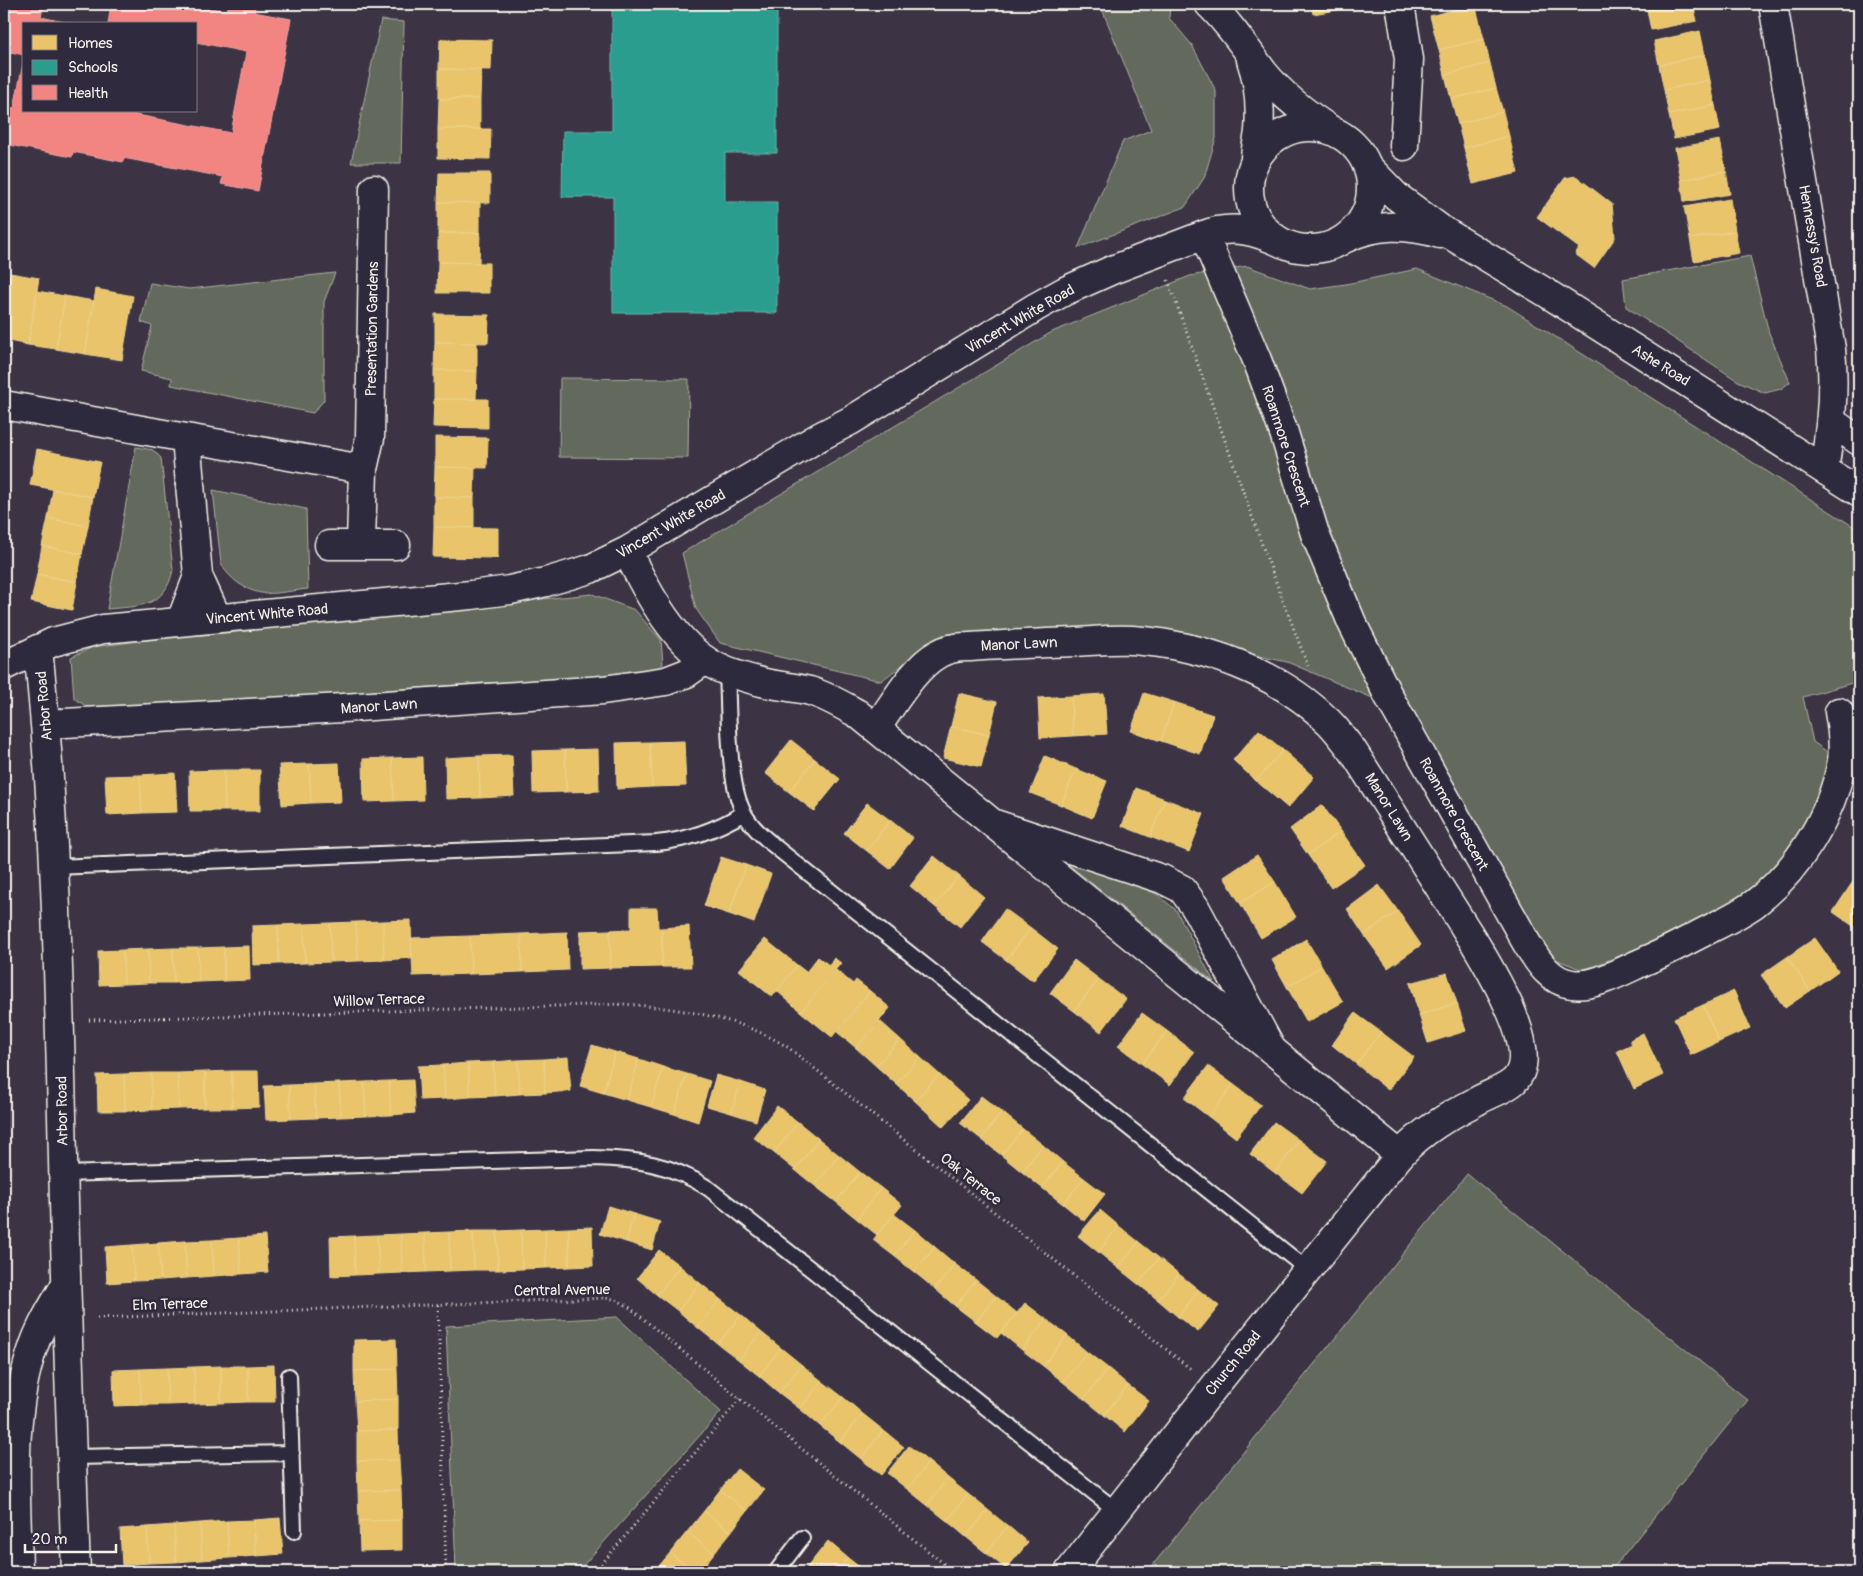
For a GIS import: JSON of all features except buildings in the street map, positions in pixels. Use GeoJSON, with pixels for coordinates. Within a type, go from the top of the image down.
{"type":"FeatureCollection","features":[{"type":"Feature","properties":{"kind":"street"},"geometry":{"type":"LineString","coordinates":[[1209,4],[1228,24],[1244,45],[1264,72],[1286,96],[1309,116],[1354,144],[1367,166],[1370,179],[1369,203],[1359,224],[1351,233],[1330,246],[1319,249],[1295,248],[1284,244],[1273,238],[1257,220],[1251,208],[1252,172],[1260,101],[1254,69],[1244,45]]}},
{"type":"Feature","properties":{"kind":"street"},"geometry":{"type":"LineString","coordinates":[[1400,4],[1409,59],[1404,146]]}},
{"type":"Feature","properties":{"kind":"street","name":"Hennessy's Road"},"geometry":{"type":"LineString","coordinates":[[1773,4],[1828,328],[1833,369],[1832,421],[1824,469]]}},
{"type":"Feature","properties":{"kind":"street"},"geometry":{"type":"LineString","coordinates":[[1204,235],[1225,220],[1252,172],[1262,148],[1271,140],[1294,128],[1320,127],[1332,130]]}},
{"type":"Feature","properties":{"kind":"street","name":"Ashe Road"},"geometry":{"type":"LineString","coordinates":[[1367,166],[1386,187],[1409,207],[1460,242],[1545,292],[1859,492]]}},
{"type":"Feature","properties":{"kind":"street","name":"Presentation Gardens"},"geometry":{"type":"LineString","coordinates":[[361,546],[362,469],[370,438],[374,189]]}},
{"type":"Feature","properties":{"kind":"street","name":"Ashe Road"},"geometry":{"type":"LineString","coordinates":[[1341,240],[1362,231],[1388,226],[1432,232],[1460,242]]}},
{"type":"Feature","properties":{"kind":"street","name":"Vincent White Road"},"geometry":{"type":"LineString","coordinates":[[4,666],[67,637],[92,631],[510,590],[571,576],[627,552],[1036,308],[1088,281],[1220,230],[1242,229],[1284,244]]}},
{"type":"Feature","properties":{"kind":"street","name":"Roanmore Crescent"},"geometry":{"type":"LineString","coordinates":[[1204,235],[1257,360],[1284,433],[1315,534],[1352,623],[1389,697],[1526,942],[1541,965],[1558,980],[1580,985],[1600,980],[1653,958],[1725,921],[1755,903],[1770,890],[1800,855],[1819,824],[1829,801],[1842,760],[1842,730],[1839,712]]}},
{"type":"Feature","properties":{"kind":"street"},"geometry":{"type":"LineString","coordinates":[[4,405],[362,469]]}},
{"type":"Feature","properties":{"kind":"street"},"geometry":{"type":"LineString","coordinates":[[1832,421],[1859,441]]}},
{"type":"Feature","properties":{"kind":"street"},"geometry":{"type":"LineString","coordinates":[[186,438],[198,576],[217,618]]}},
{"type":"Feature","properties":{"kind":"street"},"geometry":{"type":"LineString","coordinates":[[329,546],[396,545]]}},
{"type":"Feature","properties":{"kind":"street"},"geometry":{"type":"LineString","coordinates":[[627,552],[649,594],[663,615],[691,648],[716,666],[763,682],[818,694],[844,706],[876,728],[1400,1155]]}},
{"type":"Feature","properties":{"kind":"street"},"geometry":{"type":"LineString","coordinates":[[181,621],[198,576]]}},
{"type":"Feature","properties":{"kind":"street","name":"Manor Lawn"},"geometry":{"type":"LineString","coordinates":[[876,728],[922,668],[931,659],[947,650],[968,646],[1112,640],[1159,643],[1223,659],[1271,679],[1317,711],[1330,723],[1353,751],[1476,945],[1493,974],[1512,1014],[1523,1052],[1522,1068],[1512,1082],[1432,1127],[1400,1155]]}},
{"type":"Feature","properties":{"kind":"street","name":"Arbor Road"},"geometry":{"type":"LineString","coordinates":[[38,649],[46,724],[54,867],[60,1021],[66,1320],[76,1572]]}},
{"type":"Feature","properties":{"kind":"street","name":"Manor Lawn"},"geometry":{"type":"LineString","coordinates":[[46,724],[343,708],[603,690],[666,681],[687,673],[716,666]]}},
{"type":"Feature","properties":{"kind":"street"},"geometry":{"type":"LineString","coordinates":[[994,824],[1162,879],[1182,889],[1195,907],[1272,1050]]}},
{"type":"Feature","properties":{"kind":"street","name":"Church Road"},"geometry":{"type":"LineString","coordinates":[[1069,1572],[1400,1155]]}},
{"type":"Feature","properties":{"kind":"street"},"geometry":{"type":"LineString","coordinates":[[18,1572],[16,1478],[20,1409],[28,1364],[34,1346],[46,1318],[66,1284]]}},
{"type":"Feature","properties":{"kind":"lane"},"geometry":{"type":"LineString","coordinates":[[716,666],[734,776],[744,813],[755,828],[778,849],[1308,1270]]}},
{"type":"Feature","properties":{"kind":"lane"},"geometry":{"type":"LineString","coordinates":[[54,867],[656,843],[684,840],[697,836],[720,827],[744,813]]}},
{"type":"Feature","properties":{"kind":"lane"},"geometry":{"type":"LineString","coordinates":[[63,1174],[594,1158],[634,1160],[665,1167],[680,1172],[708,1188],[1117,1510]]}},
{"type":"Feature","properties":{"kind":"lane"},"geometry":{"type":"LineString","coordinates":[[290,1376],[294,1531]]}},
{"type":"Feature","properties":{"kind":"lane"},"geometry":{"type":"LineString","coordinates":[[72,1457],[292,1453]]}},
{"type":"Feature","properties":{"kind":"lane"},"geometry":{"type":"LineString","coordinates":[[776,1572],[802,1538]]}},
{"type":"Feature","properties":{"kind":"path"},"geometry":{"type":"LineString","coordinates":[[4,66],[13,66]]}},
{"type":"Feature","properties":{"kind":"path"},"geometry":{"type":"LineString","coordinates":[[1159,253],[1265,553],[1309,670]]}},
{"type":"Feature","properties":{"kind":"path","name":"Willow Terrace"},"geometry":{"type":"LineString","coordinates":[[60,1021],[623,1004],[669,1008],[699,1014]]}},
{"type":"Feature","properties":{"kind":"path","name":"Oak Terrace"},"geometry":{"type":"LineString","coordinates":[[699,1014],[757,1031],[772,1037],[789,1048],[1214,1387]]}},
{"type":"Feature","properties":{"kind":"path","name":"Central Avenue"},"geometry":{"type":"LineString","coordinates":[[274,1311],[616,1299],[624,1303],[954,1572]]}},
{"type":"Feature","properties":{"kind":"path"},"geometry":{"type":"LineString","coordinates":[[438,1304],[446,1572]]}},
{"type":"Feature","properties":{"kind":"path","name":"Elm Terrace"},"geometry":{"type":"LineString","coordinates":[[66,1320],[274,1311]]}},
{"type":"Feature","properties":{"kind":"path"},"geometry":{"type":"LineString","coordinates":[[595,1572],[740,1399]]}},
{"type":"Feature","properties":{"kind":"green space"},"geometry":{"type":"Polygon","coordinates":[[[1100,4],[1170,5],[1169,18],[1192,45],[1216,91],[1216,138],[1204,178],[1185,207],[1078,248],[1123,141],[1151,130],[1100,4]]]}},
{"type":"Feature","properties":{"kind":"green space"},"geometry":{"type":"Polygon","coordinates":[[[381,20],[404,22],[401,163],[351,163],[381,20]]]}},
{"type":"Feature","properties":{"kind":"green space"},"geometry":{"type":"Polygon","coordinates":[[[1750,256],[1769,333],[1790,382],[1781,389],[1765,393],[1738,381],[1626,307],[1623,279],[1750,256]]]}},
{"type":"Feature","properties":{"kind":"green space"},"geometry":{"type":"Polygon","coordinates":[[[1247,266],[1310,289],[1346,284],[1417,269],[1507,306],[1859,530],[1859,681],[1803,697],[1813,742],[1836,758],[1802,836],[1731,913],[1583,970],[1552,958],[1413,715],[1287,662],[1122,627],[942,635],[881,681],[720,643],[696,609],[682,553],[1052,332],[1190,276],[1247,266]]]}},
{"type":"Feature","properties":{"kind":"green space"},"geometry":{"type":"Polygon","coordinates":[[[335,273],[324,302],[324,400],[313,413],[171,385],[172,378],[141,371],[152,326],[141,322],[150,283],[189,289],[335,273]]]}},
{"type":"Feature","properties":{"kind":"green space"},"geometry":{"type":"Polygon","coordinates":[[[560,378],[689,379],[688,458],[559,457],[560,378]]]}},
{"type":"Feature","properties":{"kind":"green space"},"geometry":{"type":"Polygon","coordinates":[[[136,447],[153,450],[161,458],[173,570],[164,592],[149,603],[107,609],[136,447]]]}},
{"type":"Feature","properties":{"kind":"green space"},"geometry":{"type":"Polygon","coordinates":[[[213,490],[306,509],[308,589],[261,593],[243,586],[228,574],[221,564],[213,490]]]}},
{"type":"Feature","properties":{"kind":"green space"},"geometry":{"type":"Polygon","coordinates":[[[592,594],[635,610],[661,640],[663,664],[644,676],[611,679],[481,683],[354,693],[87,707],[74,698],[71,657],[93,647],[193,634],[592,594]]]}},
{"type":"Feature","properties":{"kind":"green space"},"geometry":{"type":"Polygon","coordinates":[[[1081,861],[1157,894],[1176,910],[1214,982],[1068,864],[1081,861]]]}},
{"type":"Feature","properties":{"kind":"green space"},"geometry":{"type":"Polygon","coordinates":[[[1467,1174],[1748,1400],[1610,1572],[1147,1572],[1467,1174]]]}},
{"type":"Feature","properties":{"kind":"green space"},"geometry":{"type":"Polygon","coordinates":[[[617,1317],[721,1412],[577,1572],[467,1572],[456,1570],[446,1326],[617,1317]]]}}]}
